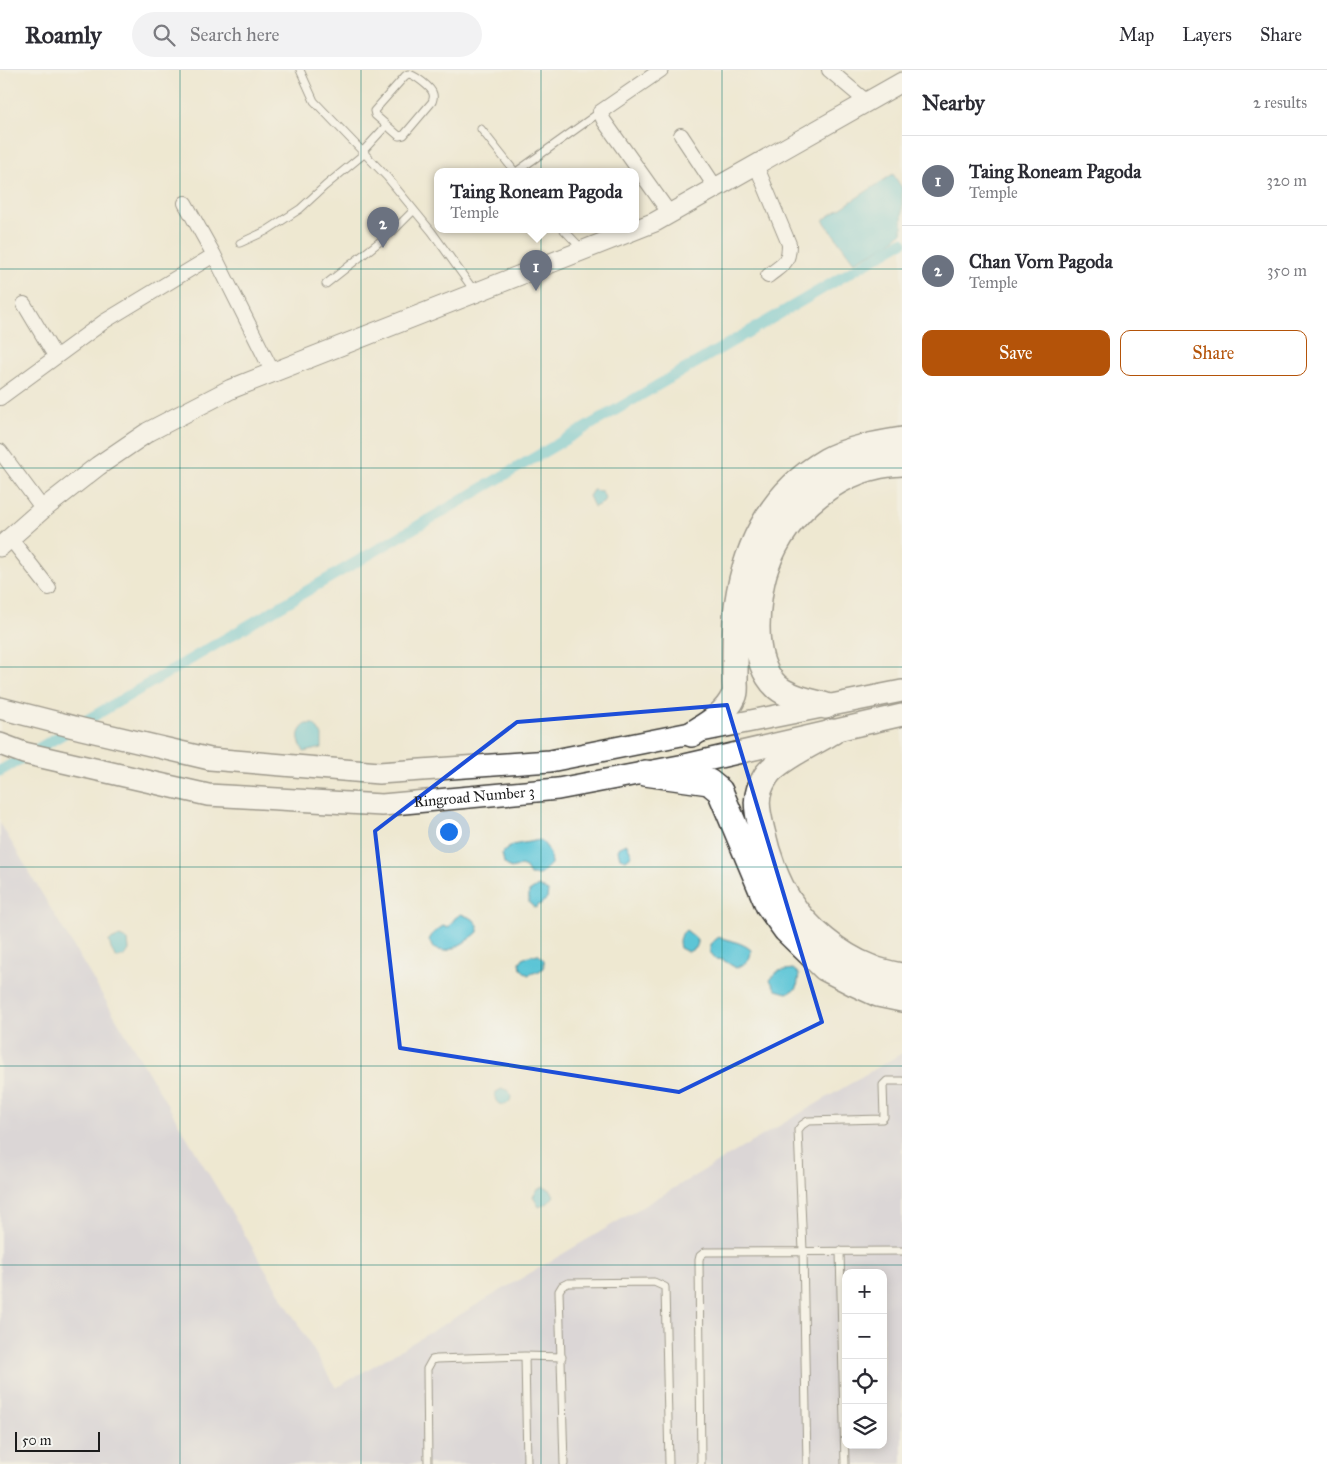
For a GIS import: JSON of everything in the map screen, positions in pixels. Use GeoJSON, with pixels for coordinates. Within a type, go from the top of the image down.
{"type":"FeatureCollection","features":[{"type":"Feature","properties":{"kind":"highway"},"geometry":{"type":"LineString","coordinates":[[692,734],[726,709],[735,694],[736,616],[745,568],[760,527],[787,490],[826,461],[867,446],[902,440]]}},
{"type":"Feature","properties":{"kind":"highway"},"geometry":{"type":"LineString","coordinates":[[826,706],[789,695],[776,686],[766,671],[760,656],[757,627],[765,569],[775,545],[792,522],[806,505],[825,489],[856,472],[889,464],[902,463]]}},
{"type":"Feature","properties":{"kind":"highway"},"geometry":{"type":"LineString","coordinates":[[832,732],[775,766],[766,776],[759,791],[756,804],[764,840],[775,871],[790,902],[812,929],[839,951],[869,968],[902,976]]}},
{"type":"Feature","properties":{"kind":"highway"},"geometry":{"type":"LineString","coordinates":[[645,773],[709,782],[720,791],[768,904],[786,930],[825,968],[870,990],[902,999]]}},
{"type":"Feature","properties":{"kind":"main road"},"geometry":{"type":"LineString","coordinates":[[639,229],[670,214],[902,82]]}},
{"type":"Feature","properties":{"kind":"main road"},"geometry":{"type":"LineString","coordinates":[[5,542],[43,509],[98,466],[148,432],[231,389],[628,233]]}},
{"type":"Feature","properties":{"kind":"main road","name":"Ringroad Number 3"},"geometry":{"type":"LineString","coordinates":[[0,708],[210,759],[379,773],[550,761],[902,691]]}},
{"type":"Feature","properties":{"kind":"main road","name":"Ringroad Number 3"},"geometry":{"type":"LineString","coordinates":[[0,744],[33,756],[208,795],[382,805],[558,789],[645,773],[902,715]]}},
{"type":"Feature","properties":{"kind":"street"},"geometry":{"type":"LineString","coordinates":[[637,168],[604,121],[600,112],[661,70]]}},
{"type":"Feature","properties":{"kind":"street"},"geometry":{"type":"LineString","coordinates":[[829,70],[867,102]]}},
{"type":"Feature","properties":{"kind":"street"},"geometry":{"type":"LineString","coordinates":[[681,135],[716,188]]}},
{"type":"Feature","properties":{"kind":"street"},"geometry":{"type":"LineString","coordinates":[[756,165],[789,244],[789,256],[784,264],[768,276]]}},
{"type":"Feature","properties":{"kind":"street"},"geometry":{"type":"LineString","coordinates":[[639,170],[670,214]]}},
{"type":"Feature","properties":{"kind":"street"},"geometry":{"type":"LineString","coordinates":[[185,203],[273,373]]}},
{"type":"Feature","properties":{"kind":"street"},"geometry":{"type":"LineString","coordinates":[[0,398],[105,321],[214,256]]}},
{"type":"Feature","properties":{"kind":"street"},"geometry":{"type":"LineString","coordinates":[[24,304],[55,356]]}},
{"type":"Feature","properties":{"kind":"street"},"geometry":{"type":"LineString","coordinates":[[0,451],[43,509]]}},
{"type":"Feature","properties":{"kind":"street"},"geometry":{"type":"LineString","coordinates":[[5,542],[49,588]]}},
{"type":"Feature","properties":{"kind":"lane"},"geometry":{"type":"LineString","coordinates":[[300,70],[314,101],[364,152],[414,210],[434,229]]}},
{"type":"Feature","properties":{"kind":"lane"},"geometry":{"type":"LineString","coordinates":[[413,74],[432,91],[434,97],[432,102],[402,136],[399,136],[386,126],[375,115],[375,108],[405,76],[413,74]]}},
{"type":"Feature","properties":{"kind":"lane"},"geometry":{"type":"LineString","coordinates":[[522,168],[600,112]]}},
{"type":"Feature","properties":{"kind":"lane"},"geometry":{"type":"LineString","coordinates":[[240,243],[266,231],[300,209],[364,152],[386,126]]}},
{"type":"Feature","properties":{"kind":"lane"},"geometry":{"type":"LineString","coordinates":[[481,129],[513,168]]}},
{"type":"Feature","properties":{"kind":"lane"},"geometry":{"type":"LineString","coordinates":[[326,284],[392,232],[414,210]]}},
{"type":"Feature","properties":{"kind":"lane"},"geometry":{"type":"LineString","coordinates":[[437,233],[476,293]]}},
{"type":"Feature","properties":{"kind":"lane"},"geometry":{"type":"LineString","coordinates":[[567,233],[584,251]]}},
{"type":"Feature","properties":{"kind":"lane"},"geometry":{"type":"LineString","coordinates":[[807,1464],[803,1251],[798,1130],[808,1122],[882,1120],[884,1117],[883,1085],[887,1081],[902,1081]]}},
{"type":"Feature","properties":{"kind":"lane"},"geometry":{"type":"LineString","coordinates":[[840,1251],[845,1464]]}},
{"type":"Feature","properties":{"kind":"lane"},"geometry":{"type":"LineString","coordinates":[[701,1464],[700,1256],[705,1252],[902,1251]]}},
{"type":"Feature","properties":{"kind":"lane"},"geometry":{"type":"LineString","coordinates":[[564,1464],[559,1290],[568,1283],[654,1282],[665,1287],[669,1464]]}},
{"type":"Feature","properties":{"kind":"lane"},"geometry":{"type":"LineString","coordinates":[[525,1356],[527,1464]]}},
{"type":"Feature","properties":{"kind":"lane"},"geometry":{"type":"LineString","coordinates":[[428,1464],[427,1369],[432,1360],[525,1356],[562,1357]]}},
{"type":"Feature","properties":{"kind":"highlighted area"},"geometry":{"type":"Polygon","coordinates":[[[727,705],[822,1022],[679,1092],[400,1048],[375,831],[517,722],[727,705]]]}},
{"type":"Feature","properties":{"kind":"shaded area"},"geometry":{"type":"Polygon","coordinates":[[[0,823],[336,1388],[902,1053],[902,1464],[0,1464],[0,823]]]}},
{"type":"Feature","properties":{"kind":"water"},"geometry":{"type":"Polygon","coordinates":[[[893,174],[902,188],[902,232],[889,244],[854,262],[823,220],[893,174]]]}},
{"type":"Feature","properties":{"kind":"water"},"geometry":{"type":"Polygon","coordinates":[[[593,490],[602,491],[605,498],[603,503],[594,507],[589,496],[593,490]]]}},
{"type":"Feature","properties":{"kind":"water"},"geometry":{"type":"Polygon","coordinates":[[[306,724],[314,724],[322,735],[322,748],[304,752],[300,744],[299,734],[306,724]]]}},
{"type":"Feature","properties":{"kind":"water"},"geometry":{"type":"Polygon","coordinates":[[[540,840],[548,850],[551,864],[540,875],[530,875],[526,868],[521,866],[511,869],[504,863],[502,853],[512,845],[540,840]]]}},
{"type":"Feature","properties":{"kind":"water"},"geometry":{"type":"Polygon","coordinates":[[[627,844],[632,855],[626,860],[620,858],[618,850],[627,844]]]}},
{"type":"Feature","properties":{"kind":"water"},"geometry":{"type":"Polygon","coordinates":[[[538,886],[548,891],[547,899],[535,908],[529,903],[529,892],[538,886]]]}},
{"type":"Feature","properties":{"kind":"water"},"geometry":{"type":"Polygon","coordinates":[[[461,914],[473,919],[478,925],[478,932],[449,950],[444,951],[433,948],[429,940],[433,933],[443,926],[448,928],[455,918],[461,914]]]}},
{"type":"Feature","properties":{"kind":"water"},"geometry":{"type":"Polygon","coordinates":[[[686,930],[695,937],[698,943],[696,948],[688,952],[680,948],[679,942],[680,936],[686,930]]]}},
{"type":"Feature","properties":{"kind":"water"},"geometry":{"type":"Polygon","coordinates":[[[120,936],[128,940],[129,950],[125,956],[116,958],[109,941],[120,936]]]}},
{"type":"Feature","properties":{"kind":"water"},"geometry":{"type":"Polygon","coordinates":[[[719,937],[740,943],[751,950],[747,962],[736,968],[723,960],[716,959],[710,952],[710,944],[719,937]]]}},
{"type":"Feature","properties":{"kind":"water"},"geometry":{"type":"Polygon","coordinates":[[[538,954],[544,960],[544,968],[528,975],[521,969],[520,962],[524,957],[538,954]]]}},
{"type":"Feature","properties":{"kind":"water"},"geometry":{"type":"Polygon","coordinates":[[[793,969],[799,974],[797,988],[787,993],[776,990],[770,980],[778,971],[793,969]]]}},
{"type":"Feature","properties":{"kind":"water"},"geometry":{"type":"Polygon","coordinates":[[[500,1089],[506,1089],[511,1094],[509,1103],[500,1105],[495,1100],[495,1094],[500,1089]]]}},
{"type":"Feature","properties":{"kind":"water"},"geometry":{"type":"Polygon","coordinates":[[[543,1187],[551,1190],[554,1196],[548,1203],[539,1207],[533,1197],[537,1190],[543,1187]]]}},
{"type":"Feature","properties":{"kind":"waterway"},"geometry":{"type":"LineString","coordinates":[[0,771],[902,242]]}},
{"type":"Feature","properties":{"kind":"place","name":"Chan Vorn Pagoda"},"geometry":{"type":"Point","coordinates":[383,248]}},
{"type":"Feature","properties":{"kind":"place","name":"Taing Roneam Pagoda"},"geometry":{"type":"Point","coordinates":[536,291]}}]}
